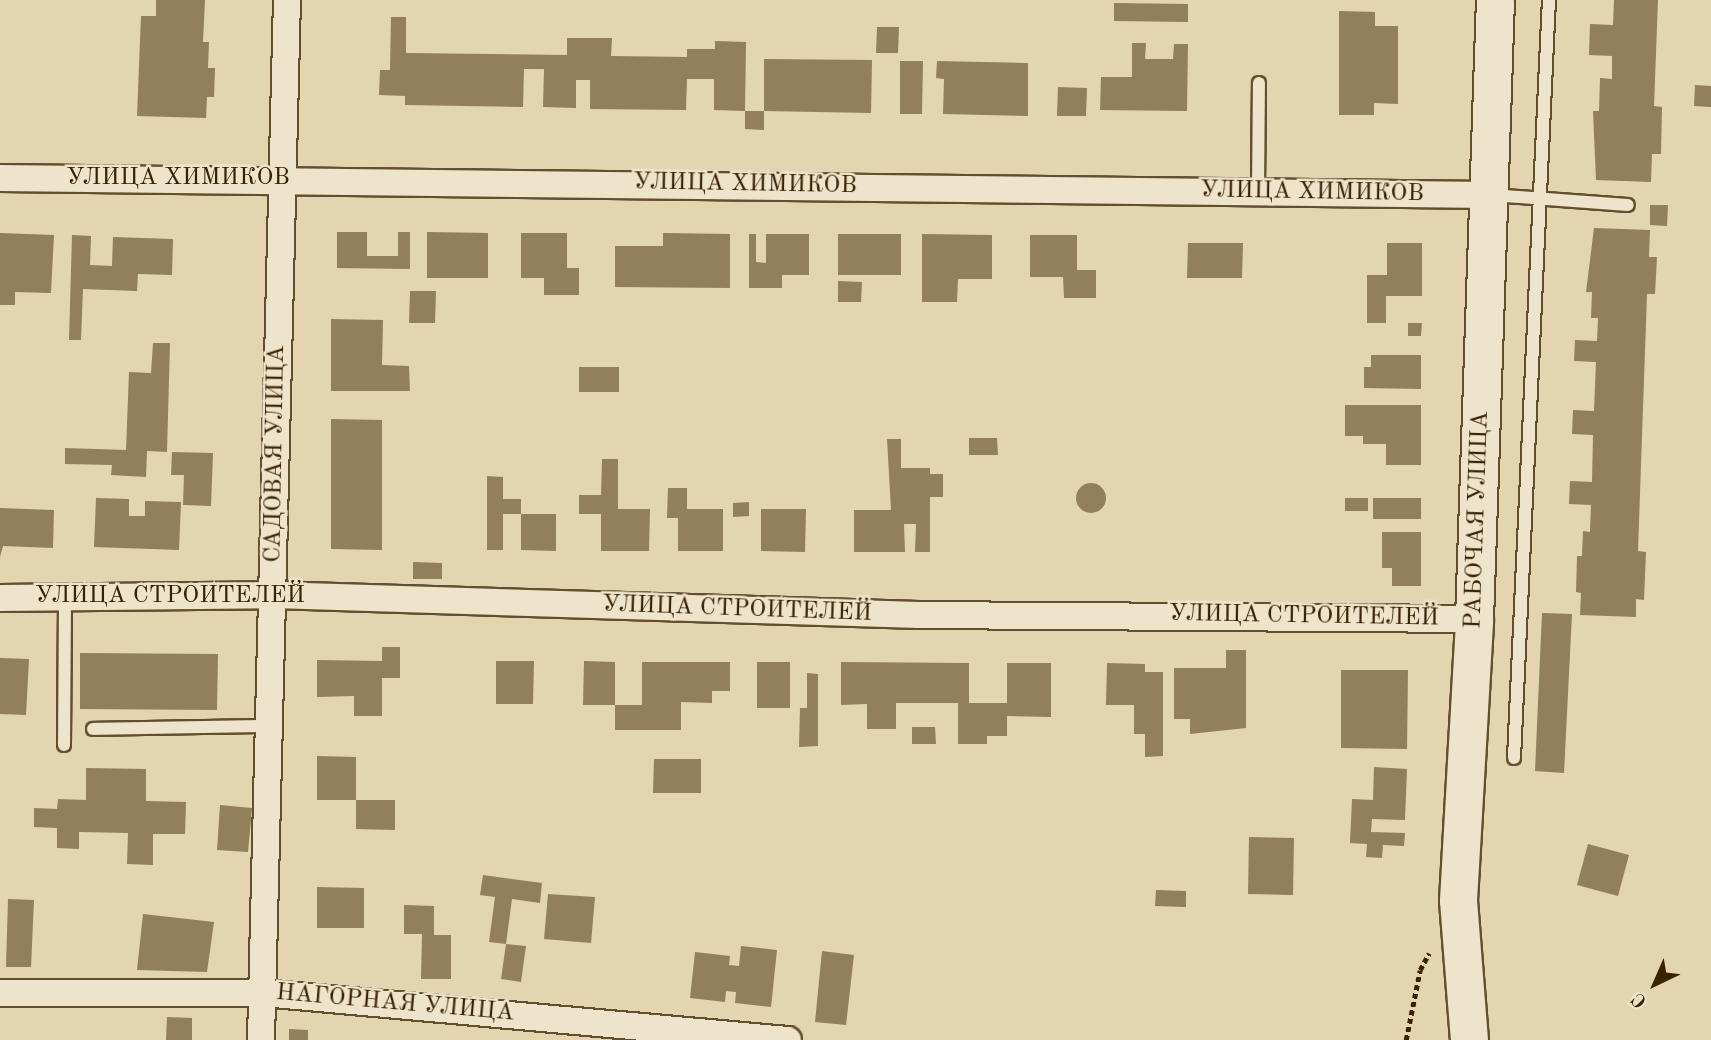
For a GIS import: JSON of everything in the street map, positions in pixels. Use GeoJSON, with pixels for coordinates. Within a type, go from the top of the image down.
{"type":"FeatureCollection","features":[{"type":"Feature","properties":{"kind":"main road","name":"РАБОЧАЯ УЛИЦА"},"geometry":{"type":"LineString","coordinates":[[1469,1040],[1458,900],[1474,619],[1495,0]]}},
{"type":"Feature","properties":{"kind":"street","name":"САДОВАЯ УЛИЦА"},"geometry":{"type":"LineString","coordinates":[[261,1040],[288,0]]}},
{"type":"Feature","properties":{"kind":"street","name":"УЛИЦА ХИМИКОВ"},"geometry":{"type":"LineString","coordinates":[[0,178],[1490,195]]}},
{"type":"Feature","properties":{"kind":"street","name":"УЛИЦА СТРОИТЕЛЕЙ"},"geometry":{"type":"LineString","coordinates":[[0,598],[273,595],[919,615],[1474,619]]}},
{"type":"Feature","properties":{"kind":"street","name":"НАГОРНАЯ УЛИЦА"},"geometry":{"type":"LineString","coordinates":[[0,993],[263,993],[788,1040]]}},
{"type":"Feature","properties":{"kind":"lane"},"geometry":{"type":"LineString","coordinates":[[1514,758],[1543,197],[1549,0]]}},
{"type":"Feature","properties":{"kind":"lane"},"geometry":{"type":"LineString","coordinates":[[1258,191],[1259,83]]}},
{"type":"Feature","properties":{"kind":"lane"},"geometry":{"type":"LineString","coordinates":[[1490,195],[1628,205]]}},
{"type":"Feature","properties":{"kind":"lane"},"geometry":{"type":"LineString","coordinates":[[64,745],[65,597]]}},
{"type":"Feature","properties":{"kind":"lane"},"geometry":{"type":"LineString","coordinates":[[93,729],[270,726]]}},
{"type":"Feature","properties":{"kind":"path"},"geometry":{"type":"LineString","coordinates":[[1406,1040],[1420,970],[1433,947]]}},
{"type":"Feature","properties":{"kind":"building"},"geometry":{"type":"Polygon","coordinates":[[[156,0],[205,0],[203,42],[209,42],[208,68],[215,68],[214,97],[207,97],[206,118],[137,116],[141,16],[156,16],[156,0]]]}},
{"type":"Feature","properties":{"kind":"building"},"geometry":{"type":"Polygon","coordinates":[[[1614,0],[1658,0],[1654,106],[1662,107],[1661,154],[1652,154],[1651,182],[1596,180],[1593,111],[1599,111],[1600,78],[1612,79],[1612,56],[1589,55],[1590,24],[1613,25],[1614,0]]]}},
{"type":"Feature","properties":{"kind":"building"},"geometry":{"type":"Polygon","coordinates":[[[1114,3],[1188,4],[1188,22],[1114,21],[1114,3]]]}},
{"type":"Feature","properties":{"kind":"building"},"geometry":{"type":"Polygon","coordinates":[[[1339,11],[1375,12],[1375,26],[1398,26],[1398,104],[1374,103],[1374,115],[1339,115],[1339,11]]]}},
{"type":"Feature","properties":{"kind":"building"},"geometry":{"type":"Polygon","coordinates":[[[391,17],[406,17],[406,53],[567,55],[567,38],[612,38],[611,56],[687,57],[687,49],[715,49],[715,41],[746,42],[745,111],[714,110],[714,79],[687,79],[686,110],[590,109],[590,80],[576,80],[576,108],[543,107],[544,69],[524,69],[523,107],[405,105],[405,96],[379,95],[380,70],[390,70],[391,17]]]}},
{"type":"Feature","properties":{"kind":"building"},"geometry":{"type":"Polygon","coordinates":[[[877,27],[899,27],[898,53],[876,53],[877,27]]]}},
{"type":"Feature","properties":{"kind":"building"},"geometry":{"type":"Polygon","coordinates":[[[1132,43],[1146,43],[1145,59],[1173,59],[1174,44],[1188,44],[1187,111],[1100,110],[1101,77],[1132,77],[1132,43]]]}},
{"type":"Feature","properties":{"kind":"building"},"geometry":{"type":"Polygon","coordinates":[[[764,59],[872,60],[871,113],[764,111],[764,59]]]}},
{"type":"Feature","properties":{"kind":"building"},"geometry":{"type":"Polygon","coordinates":[[[900,61],[923,61],[922,114],[900,114],[900,61]]]}},
{"type":"Feature","properties":{"kind":"building"},"geometry":{"type":"Polygon","coordinates":[[[937,61],[1028,63],[1028,116],[943,114],[944,79],[936,78],[937,61]]]}},
{"type":"Feature","properties":{"kind":"building"},"geometry":{"type":"Polygon","coordinates":[[[1695,85],[1711,86],[1711,107],[1694,106],[1695,85]]]}},
{"type":"Feature","properties":{"kind":"building"},"geometry":{"type":"Polygon","coordinates":[[[1058,87],[1087,88],[1086,116],[1057,116],[1058,87]]]}},
{"type":"Feature","properties":{"kind":"building"},"geometry":{"type":"Polygon","coordinates":[[[745,111],[764,111],[764,130],[745,129],[745,111]]]}},
{"type":"Feature","properties":{"kind":"building"},"geometry":{"type":"Polygon","coordinates":[[[1650,205],[1668,205],[1667,226],[1650,225],[1650,205]]]}},
{"type":"Feature","properties":{"kind":"building"},"geometry":{"type":"Polygon","coordinates":[[[1594,228],[1650,230],[1649,257],[1657,257],[1655,294],[1647,294],[1638,551],[1646,552],[1644,600],[1636,599],[1636,617],[1580,615],[1581,593],[1576,592],[1577,556],[1582,556],[1583,531],[1590,532],[1591,505],[1569,504],[1570,481],[1592,482],[1593,435],[1572,434],[1573,410],[1594,411],[1596,362],[1574,361],[1575,340],[1597,341],[1598,318],[1591,318],[1592,292],[1586,292],[1594,228]]]}},
{"type":"Feature","properties":{"kind":"building"},"geometry":{"type":"Polygon","coordinates":[[[337,232],[367,232],[367,256],[398,256],[398,232],[410,232],[410,269],[337,268],[337,232]]]}},
{"type":"Feature","properties":{"kind":"building"},"geometry":{"type":"Polygon","coordinates":[[[427,232],[488,233],[488,278],[427,278],[427,232]]]}},
{"type":"Feature","properties":{"kind":"building"},"geometry":{"type":"Polygon","coordinates":[[[0,233],[54,235],[51,293],[15,292],[15,305],[0,305],[0,233]]]}},
{"type":"Feature","properties":{"kind":"building"},"geometry":{"type":"Polygon","coordinates":[[[521,233],[567,233],[567,268],[579,268],[579,295],[544,295],[544,278],[521,278],[521,233]]]}},
{"type":"Feature","properties":{"kind":"building"},"geometry":{"type":"Polygon","coordinates":[[[663,233],[730,234],[730,288],[615,287],[615,246],[663,246],[663,233]]]}},
{"type":"Feature","properties":{"kind":"building"},"geometry":{"type":"Polygon","coordinates":[[[749,234],[756,234],[756,262],[766,263],[766,234],[809,234],[809,275],[782,275],[782,288],[749,288],[749,234]]]}},
{"type":"Feature","properties":{"kind":"building"},"geometry":{"type":"Polygon","coordinates":[[[838,234],[901,234],[901,275],[838,275],[838,234]]]}},
{"type":"Feature","properties":{"kind":"building"},"geometry":{"type":"Polygon","coordinates":[[[922,234],[992,235],[992,279],[958,279],[957,302],[922,302],[922,234]]]}},
{"type":"Feature","properties":{"kind":"building"},"geometry":{"type":"Polygon","coordinates":[[[72,235],[91,236],[90,265],[112,266],[113,237],[173,239],[172,275],[138,274],[137,291],[83,289],[81,340],[69,340],[72,235]]]}},
{"type":"Feature","properties":{"kind":"building"},"geometry":{"type":"Polygon","coordinates":[[[1030,235],[1077,235],[1077,270],[1096,270],[1096,298],[1064,298],[1063,277],[1030,277],[1030,235]]]}},
{"type":"Feature","properties":{"kind":"building"},"geometry":{"type":"Polygon","coordinates":[[[1188,243],[1243,243],[1242,278],[1187,278],[1188,243]]]}},
{"type":"Feature","properties":{"kind":"building"},"geometry":{"type":"Polygon","coordinates":[[[1387,243],[1422,243],[1422,296],[1386,296],[1386,323],[1367,323],[1367,275],[1387,275],[1387,243]]]}},
{"type":"Feature","properties":{"kind":"building"},"geometry":{"type":"Polygon","coordinates":[[[838,281],[862,282],[861,302],[838,302],[838,281]]]}},
{"type":"Feature","properties":{"kind":"building"},"geometry":{"type":"Polygon","coordinates":[[[410,291],[436,291],[435,323],[409,323],[410,291]]]}},
{"type":"Feature","properties":{"kind":"building"},"geometry":{"type":"Polygon","coordinates":[[[331,319],[383,320],[382,365],[409,366],[410,391],[331,391],[331,319]]]}},
{"type":"Feature","properties":{"kind":"building"},"geometry":{"type":"Polygon","coordinates":[[[1408,323],[1422,323],[1421,336],[1408,336],[1408,323]]]}},
{"type":"Feature","properties":{"kind":"building"},"geometry":{"type":"Polygon","coordinates":[[[153,343],[170,343],[167,452],[147,451],[146,477],[111,475],[112,465],[65,464],[65,448],[126,450],[129,372],[151,373],[153,343]]]}},
{"type":"Feature","properties":{"kind":"building"},"geometry":{"type":"Polygon","coordinates":[[[1371,355],[1421,355],[1421,389],[1364,388],[1364,367],[1371,367],[1371,355]]]}},
{"type":"Feature","properties":{"kind":"building"},"geometry":{"type":"Polygon","coordinates":[[[579,367],[619,367],[619,392],[579,392],[579,367]]]}},
{"type":"Feature","properties":{"kind":"building"},"geometry":{"type":"Polygon","coordinates":[[[1345,405],[1421,405],[1421,465],[1386,465],[1386,444],[1363,444],[1363,436],[1345,436],[1345,405]]]}},
{"type":"Feature","properties":{"kind":"building"},"geometry":{"type":"Polygon","coordinates":[[[331,419],[382,420],[382,550],[331,549],[331,419]]]}},
{"type":"Feature","properties":{"kind":"building"},"geometry":{"type":"Polygon","coordinates":[[[969,438],[997,438],[998,455],[969,455],[969,438]]]}},
{"type":"Feature","properties":{"kind":"building"},"geometry":{"type":"Polygon","coordinates":[[[887,439],[901,439],[901,468],[930,468],[930,474],[943,474],[943,497],[930,497],[930,552],[915,552],[916,524],[904,524],[905,552],[854,552],[854,510],[891,510],[887,439]]]}},
{"type":"Feature","properties":{"kind":"building"},"geometry":{"type":"Polygon","coordinates":[[[172,452],[213,453],[211,506],[183,505],[184,475],[171,475],[172,452]]]}},
{"type":"Feature","properties":{"kind":"building"},"geometry":{"type":"Polygon","coordinates":[[[602,459],[618,459],[618,509],[650,509],[649,551],[601,551],[601,514],[579,514],[579,495],[601,495],[602,459]]]}},
{"type":"Feature","properties":{"kind":"building"},"geometry":{"type":"Polygon","coordinates":[[[487,476],[503,477],[503,499],[521,499],[521,514],[503,514],[503,550],[487,550],[487,476]]]}},
{"type":"Feature","properties":{"kind":"building"},"geometry":{"type":"Polygon","coordinates":[[[1091,483],[1102,487],[1106,498],[1102,509],[1091,513],[1080,509],[1076,498],[1080,487],[1091,483]]]}},
{"type":"Feature","properties":{"kind":"building"},"geometry":{"type":"Polygon","coordinates":[[[668,488],[687,488],[687,509],[723,509],[723,551],[678,551],[678,518],[667,518],[668,488]]]}},
{"type":"Feature","properties":{"kind":"building"},"geometry":{"type":"Polygon","coordinates":[[[96,498],[129,499],[129,516],[145,516],[145,501],[181,502],[179,550],[94,547],[96,498]]]}},
{"type":"Feature","properties":{"kind":"building"},"geometry":{"type":"Polygon","coordinates":[[[1345,498],[1368,498],[1368,511],[1345,511],[1345,498]]]}},
{"type":"Feature","properties":{"kind":"building"},"geometry":{"type":"Polygon","coordinates":[[[1373,498],[1421,498],[1421,519],[1373,519],[1373,498]]]}},
{"type":"Feature","properties":{"kind":"building"},"geometry":{"type":"Polygon","coordinates":[[[749,502],[749,516],[733,517],[733,503],[749,502]]]}},
{"type":"Feature","properties":{"kind":"building"},"geometry":{"type":"Polygon","coordinates":[[[0,508],[54,510],[53,548],[3,546],[0,557],[0,508]]]}},
{"type":"Feature","properties":{"kind":"building"},"geometry":{"type":"Polygon","coordinates":[[[761,509],[806,509],[805,552],[761,551],[761,509]]]}},
{"type":"Feature","properties":{"kind":"building"},"geometry":{"type":"Polygon","coordinates":[[[521,514],[556,514],[556,551],[521,550],[521,514]]]}},
{"type":"Feature","properties":{"kind":"building"},"geometry":{"type":"Polygon","coordinates":[[[1382,532],[1421,532],[1421,586],[1392,586],[1392,568],[1382,568],[1382,532]]]}},
{"type":"Feature","properties":{"kind":"building"},"geometry":{"type":"Polygon","coordinates":[[[413,562],[442,563],[442,579],[413,579],[413,562]]]}},
{"type":"Feature","properties":{"kind":"building"},"geometry":{"type":"Polygon","coordinates":[[[1542,613],[1572,614],[1564,773],[1535,771],[1542,613]]]}},
{"type":"Feature","properties":{"kind":"building"},"geometry":{"type":"Polygon","coordinates":[[[382,647],[400,647],[400,678],[382,678],[382,716],[354,716],[354,696],[317,697],[317,660],[382,661],[382,647]]]}},
{"type":"Feature","properties":{"kind":"building"},"geometry":{"type":"Polygon","coordinates":[[[1226,650],[1246,650],[1246,728],[1190,734],[1190,719],[1174,719],[1174,668],[1226,668],[1226,650]]]}},
{"type":"Feature","properties":{"kind":"building"},"geometry":{"type":"Polygon","coordinates":[[[80,653],[218,654],[217,710],[80,709],[80,653]]]}},
{"type":"Feature","properties":{"kind":"building"},"geometry":{"type":"Polygon","coordinates":[[[0,658],[29,659],[26,715],[0,714],[0,658]]]}},
{"type":"Feature","properties":{"kind":"building"},"geometry":{"type":"Polygon","coordinates":[[[496,661],[534,661],[533,704],[496,704],[496,661]]]}},
{"type":"Feature","properties":{"kind":"building"},"geometry":{"type":"Polygon","coordinates":[[[584,661],[615,662],[615,705],[583,705],[584,661]]]}},
{"type":"Feature","properties":{"kind":"building"},"geometry":{"type":"Polygon","coordinates":[[[642,662],[730,662],[730,691],[712,691],[712,703],[681,702],[681,730],[615,730],[615,705],[642,705],[642,662]]]}},
{"type":"Feature","properties":{"kind":"building"},"geometry":{"type":"Polygon","coordinates":[[[757,662],[790,662],[790,708],[757,708],[757,662]]]}},
{"type":"Feature","properties":{"kind":"building"},"geometry":{"type":"Polygon","coordinates":[[[841,662],[969,663],[969,703],[1007,703],[1007,663],[1051,663],[1051,717],[1007,716],[1007,736],[987,736],[987,744],[958,744],[958,703],[896,703],[896,729],[867,729],[867,704],[841,705],[841,662]]]}},
{"type":"Feature","properties":{"kind":"building"},"geometry":{"type":"Polygon","coordinates":[[[1107,663],[1145,664],[1145,672],[1163,672],[1163,756],[1145,757],[1145,734],[1134,734],[1134,705],[1106,705],[1107,663]]]}},
{"type":"Feature","properties":{"kind":"building"},"geometry":{"type":"Polygon","coordinates":[[[1341,670],[1408,670],[1407,749],[1341,748],[1341,670]]]}},
{"type":"Feature","properties":{"kind":"building"},"geometry":{"type":"Polygon","coordinates":[[[807,673],[818,674],[818,746],[799,747],[800,708],[807,708],[807,673]]]}},
{"type":"Feature","properties":{"kind":"building"},"geometry":{"type":"Polygon","coordinates":[[[912,727],[935,727],[936,744],[912,744],[912,727]]]}},
{"type":"Feature","properties":{"kind":"building"},"geometry":{"type":"Polygon","coordinates":[[[317,756],[356,757],[356,800],[317,800],[317,756]]]}},
{"type":"Feature","properties":{"kind":"building"},"geometry":{"type":"Polygon","coordinates":[[[654,759],[701,759],[701,793],[653,793],[654,759]]]}},
{"type":"Feature","properties":{"kind":"building"},"geometry":{"type":"Polygon","coordinates":[[[1374,767],[1407,769],[1405,820],[1372,819],[1371,832],[1405,833],[1404,846],[1383,845],[1382,858],[1366,857],[1367,844],[1350,843],[1352,799],[1373,800],[1374,767]]]}},
{"type":"Feature","properties":{"kind":"building"},"geometry":{"type":"Polygon","coordinates":[[[86,768],[146,769],[146,801],[186,802],[185,834],[153,834],[153,865],[127,864],[128,833],[79,832],[79,849],[57,848],[57,828],[34,827],[34,808],[57,809],[58,799],[86,800],[86,768]]]}},
{"type":"Feature","properties":{"kind":"building"},"geometry":{"type":"Polygon","coordinates":[[[356,800],[395,800],[395,830],[356,829],[356,800]]]}},
{"type":"Feature","properties":{"kind":"building"},"geometry":{"type":"Polygon","coordinates":[[[220,805],[252,808],[248,852],[217,850],[220,805]]]}},
{"type":"Feature","properties":{"kind":"building"},"geometry":{"type":"Polygon","coordinates":[[[1249,837],[1294,838],[1293,895],[1248,894],[1249,837]]]}},
{"type":"Feature","properties":{"kind":"building"},"geometry":{"type":"Polygon","coordinates":[[[1588,844],[1629,855],[1618,896],[1577,885],[1588,844]]]}},
{"type":"Feature","properties":{"kind":"building"},"geometry":{"type":"Polygon","coordinates":[[[483,875],[542,883],[540,903],[512,899],[506,944],[489,942],[495,897],[480,895],[483,875]]]}},
{"type":"Feature","properties":{"kind":"building"},"geometry":{"type":"Polygon","coordinates":[[[317,887],[364,888],[364,928],[317,928],[317,887]]]}},
{"type":"Feature","properties":{"kind":"building"},"geometry":{"type":"Polygon","coordinates":[[[1156,890],[1186,891],[1186,907],[1155,906],[1156,890]]]}},
{"type":"Feature","properties":{"kind":"building"},"geometry":{"type":"Polygon","coordinates":[[[548,894],[595,897],[591,943],[544,939],[548,894]]]}},
{"type":"Feature","properties":{"kind":"building"},"geometry":{"type":"Polygon","coordinates":[[[8,899],[34,900],[31,967],[6,967],[8,899]]]}},
{"type":"Feature","properties":{"kind":"building"},"geometry":{"type":"Polygon","coordinates":[[[404,905],[434,906],[434,935],[451,935],[451,979],[421,979],[422,934],[404,934],[404,905]]]}},
{"type":"Feature","properties":{"kind":"building"},"geometry":{"type":"Polygon","coordinates":[[[143,914],[214,922],[207,972],[137,970],[143,914]]]}},
{"type":"Feature","properties":{"kind":"building"},"geometry":{"type":"Polygon","coordinates":[[[506,944],[526,946],[521,982],[501,979],[506,944]]]}},
{"type":"Feature","properties":{"kind":"building"},"geometry":{"type":"Polygon","coordinates":[[[741,946],[777,950],[771,1007],[735,1003],[736,992],[726,991],[725,1002],[690,998],[695,952],[730,956],[729,965],[739,966],[741,946]]]}},
{"type":"Feature","properties":{"kind":"building"},"geometry":{"type":"Polygon","coordinates":[[[822,951],[854,955],[846,1025],[815,1022],[822,951]]]}},
{"type":"Feature","properties":{"kind":"building"},"geometry":{"type":"Polygon","coordinates":[[[167,1017],[192,1018],[192,1040],[166,1040],[167,1017]]]}},
{"type":"Feature","properties":{"kind":"building"},"geometry":{"type":"Polygon","coordinates":[[[289,1029],[308,1030],[308,1040],[289,1040],[289,1029]]]}}]}
